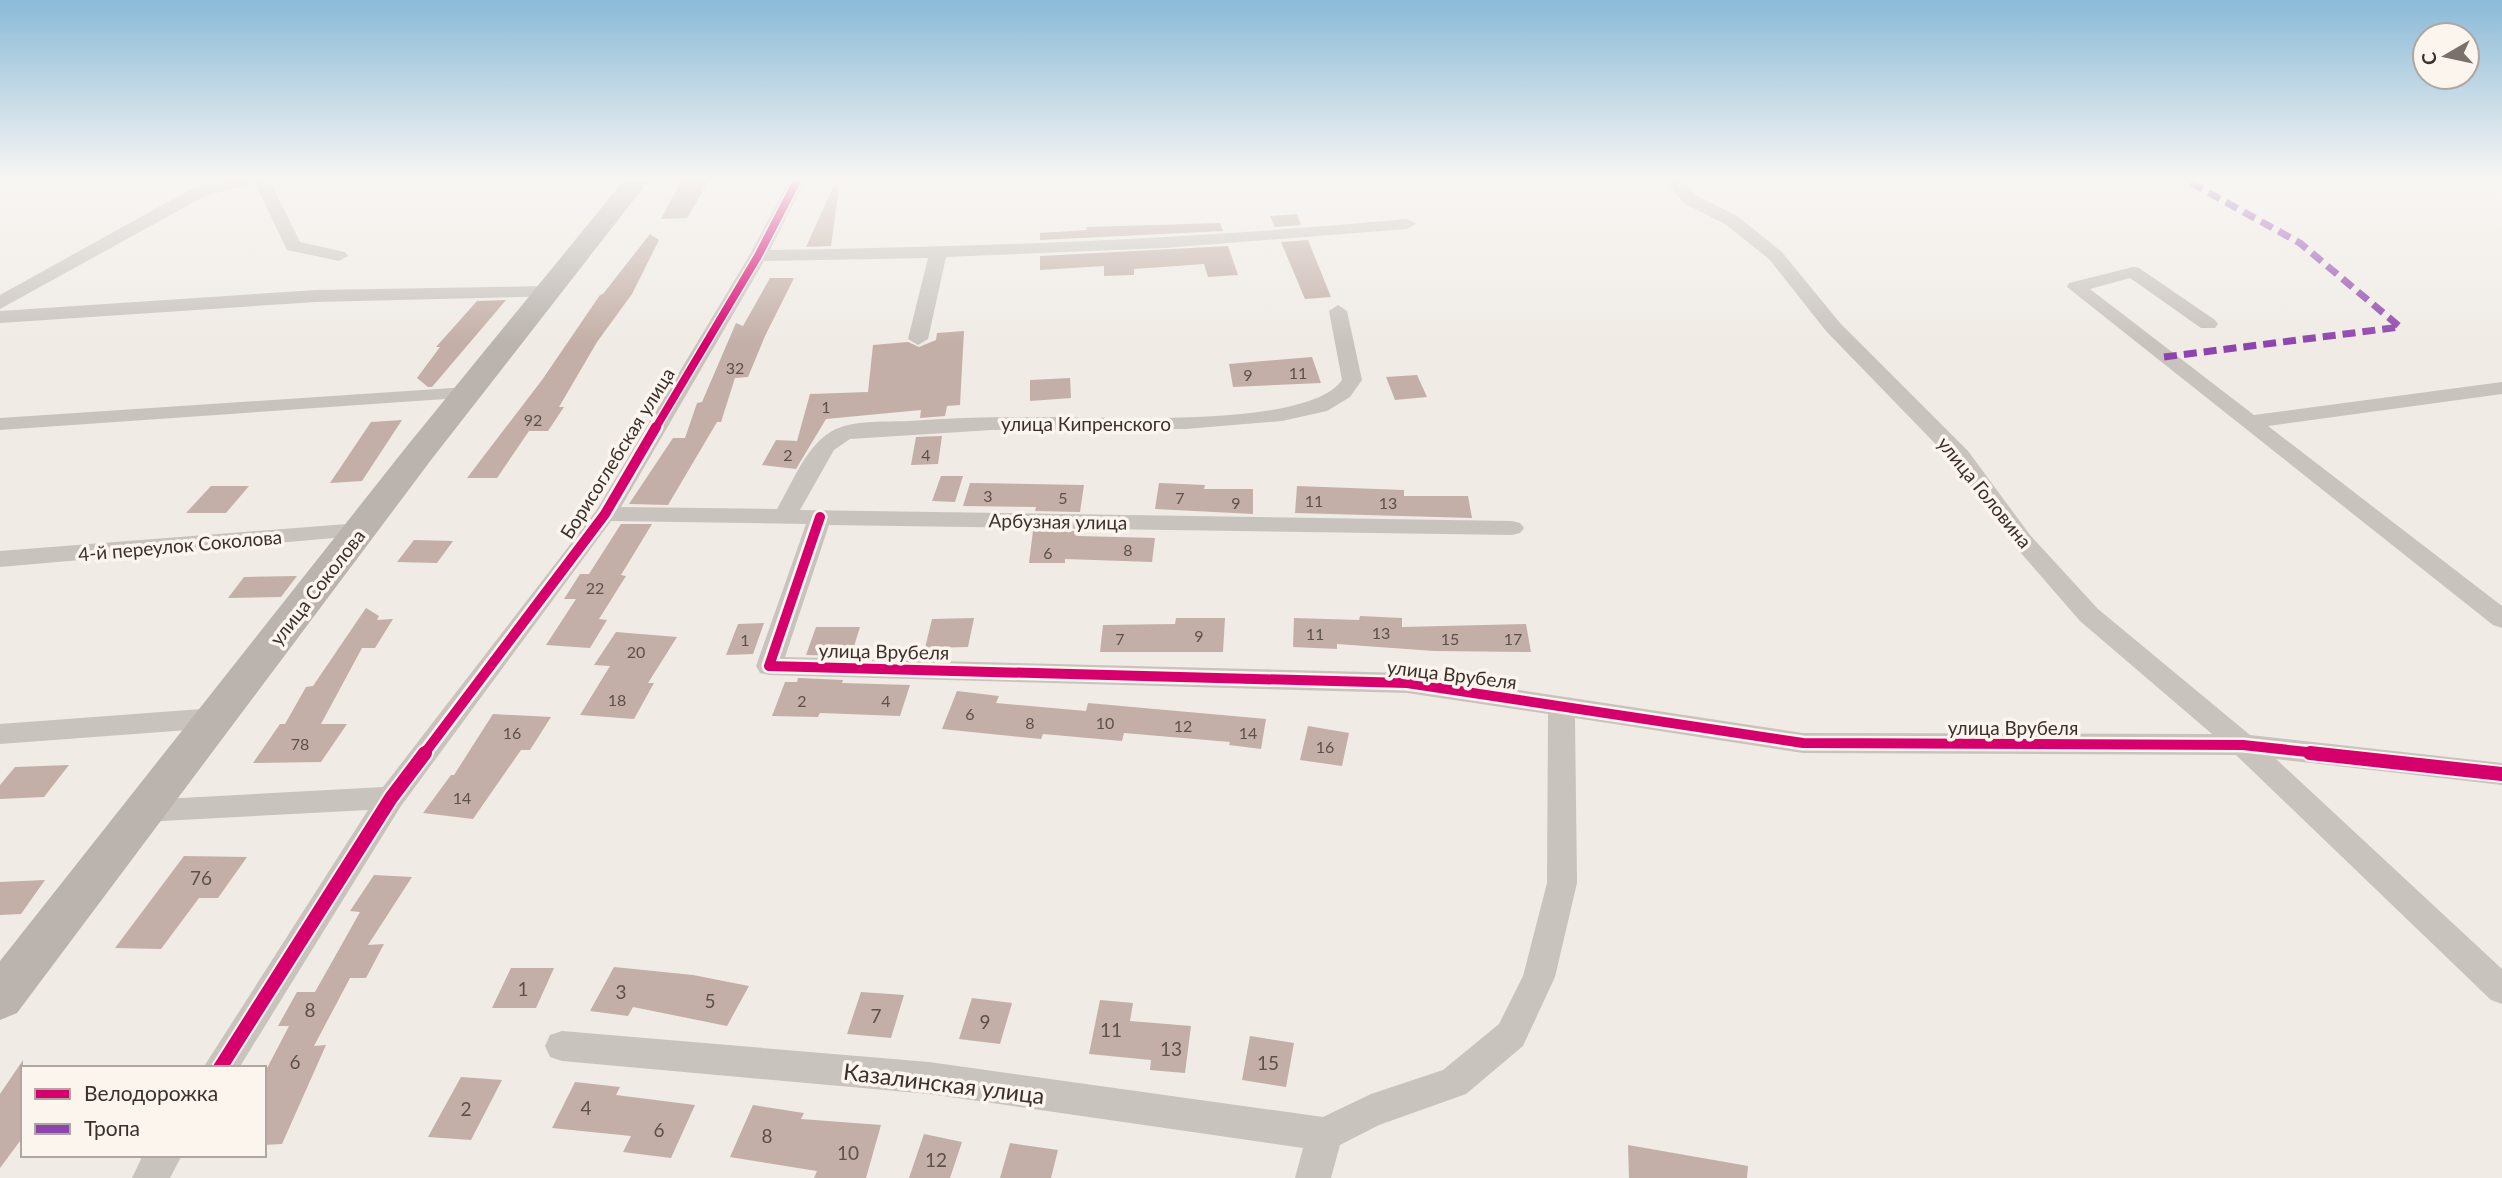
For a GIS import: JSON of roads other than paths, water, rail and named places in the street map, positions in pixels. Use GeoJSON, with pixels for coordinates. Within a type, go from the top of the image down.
{"type":"FeatureCollection","features":[{"type":"Feature","properties":{"kind":"main road","name":"улица Соколова"},"geometry":{"type":"LineString","coordinates":[[3,990],[467,393],[594,234]]}},
{"type":"Feature","properties":{"kind":"street"},"geometry":{"type":"LineString","coordinates":[[0,303],[124,234]]}},
{"type":"Feature","properties":{"kind":"street"},"geometry":{"type":"LineString","coordinates":[[287,234],[293,246],[339,256]]}},
{"type":"Feature","properties":{"kind":"street","name":"Борисоглебская улица"},"geometry":{"type":"LineString","coordinates":[[221,1066],[391,798],[605,514],[769,234]]}},
{"type":"Feature","properties":{"kind":"street"},"geometry":{"type":"LineString","coordinates":[[758,256],[938,254],[1185,243],[1290,234]]}},
{"type":"Feature","properties":{"kind":"street","name":"улица Головина"},"geometry":{"type":"LineString","coordinates":[[1749,234],[1775,255],[1833,327],[1960,456],[2022,540],[2090,615],[2243,746],[2502,990]]}},
{"type":"Feature","properties":{"kind":"street"},"geometry":{"type":"LineString","coordinates":[[918,339],[938,254]]}},
{"type":"Feature","properties":{"kind":"street"},"geometry":{"type":"LineString","coordinates":[[2208,324],[2133,272],[2076,287],[2502,619]]}},
{"type":"Feature","properties":{"kind":"street"},"geometry":{"type":"LineString","coordinates":[[0,317],[316,296],[548,292]]}},
{"type":"Feature","properties":{"kind":"street","name":"улица Кипренского"},"geometry":{"type":"LineString","coordinates":[[784,517],[825,446],[843,434],[866,430],[1011,422],[1220,421],[1280,415],[1325,403],[1342,394],[1352,380],[1338,311]]}},
{"type":"Feature","properties":{"kind":"street"},"geometry":{"type":"LineString","coordinates":[[2248,422],[2502,387]]}},
{"type":"Feature","properties":{"kind":"street"},"geometry":{"type":"LineString","coordinates":[[0,424],[467,393]]}},
{"type":"Feature","properties":{"kind":"street","name":"Арбузная улица"},"geometry":{"type":"LineString","coordinates":[[605,514],[1512,528]]}},
{"type":"Feature","properties":{"kind":"street","name":"улица Врубеля"},"geometry":{"type":"LineString","coordinates":[[820,517],[769,666],[1407,683],[1804,743],[2243,746],[2502,774]]}},
{"type":"Feature","properties":{"kind":"street","name":"4-й переулок Соколова"},"geometry":{"type":"LineString","coordinates":[[0,559],[360,530]]}},
{"type":"Feature","properties":{"kind":"street"},"geometry":{"type":"LineString","coordinates":[[1313,1178],[1325,1134],[1371,1111],[1454,1083],[1511,1035],[1539,977],[1562,883],[1561,706]]}},
{"type":"Feature","properties":{"kind":"street"},"geometry":{"type":"LineString","coordinates":[[0,734],[215,718]]}},
{"type":"Feature","properties":{"kind":"street"},"geometry":{"type":"LineString","coordinates":[[143,811],[391,798]]}},
{"type":"Feature","properties":{"kind":"street","name":"Казалинская улица"},"geometry":{"type":"LineString","coordinates":[[562,1046],[929,1078],[1325,1134]]}},
{"type":"Feature","properties":{"kind":"street"},"geometry":{"type":"LineString","coordinates":[[150,1178],[163,1157]]}}]}
